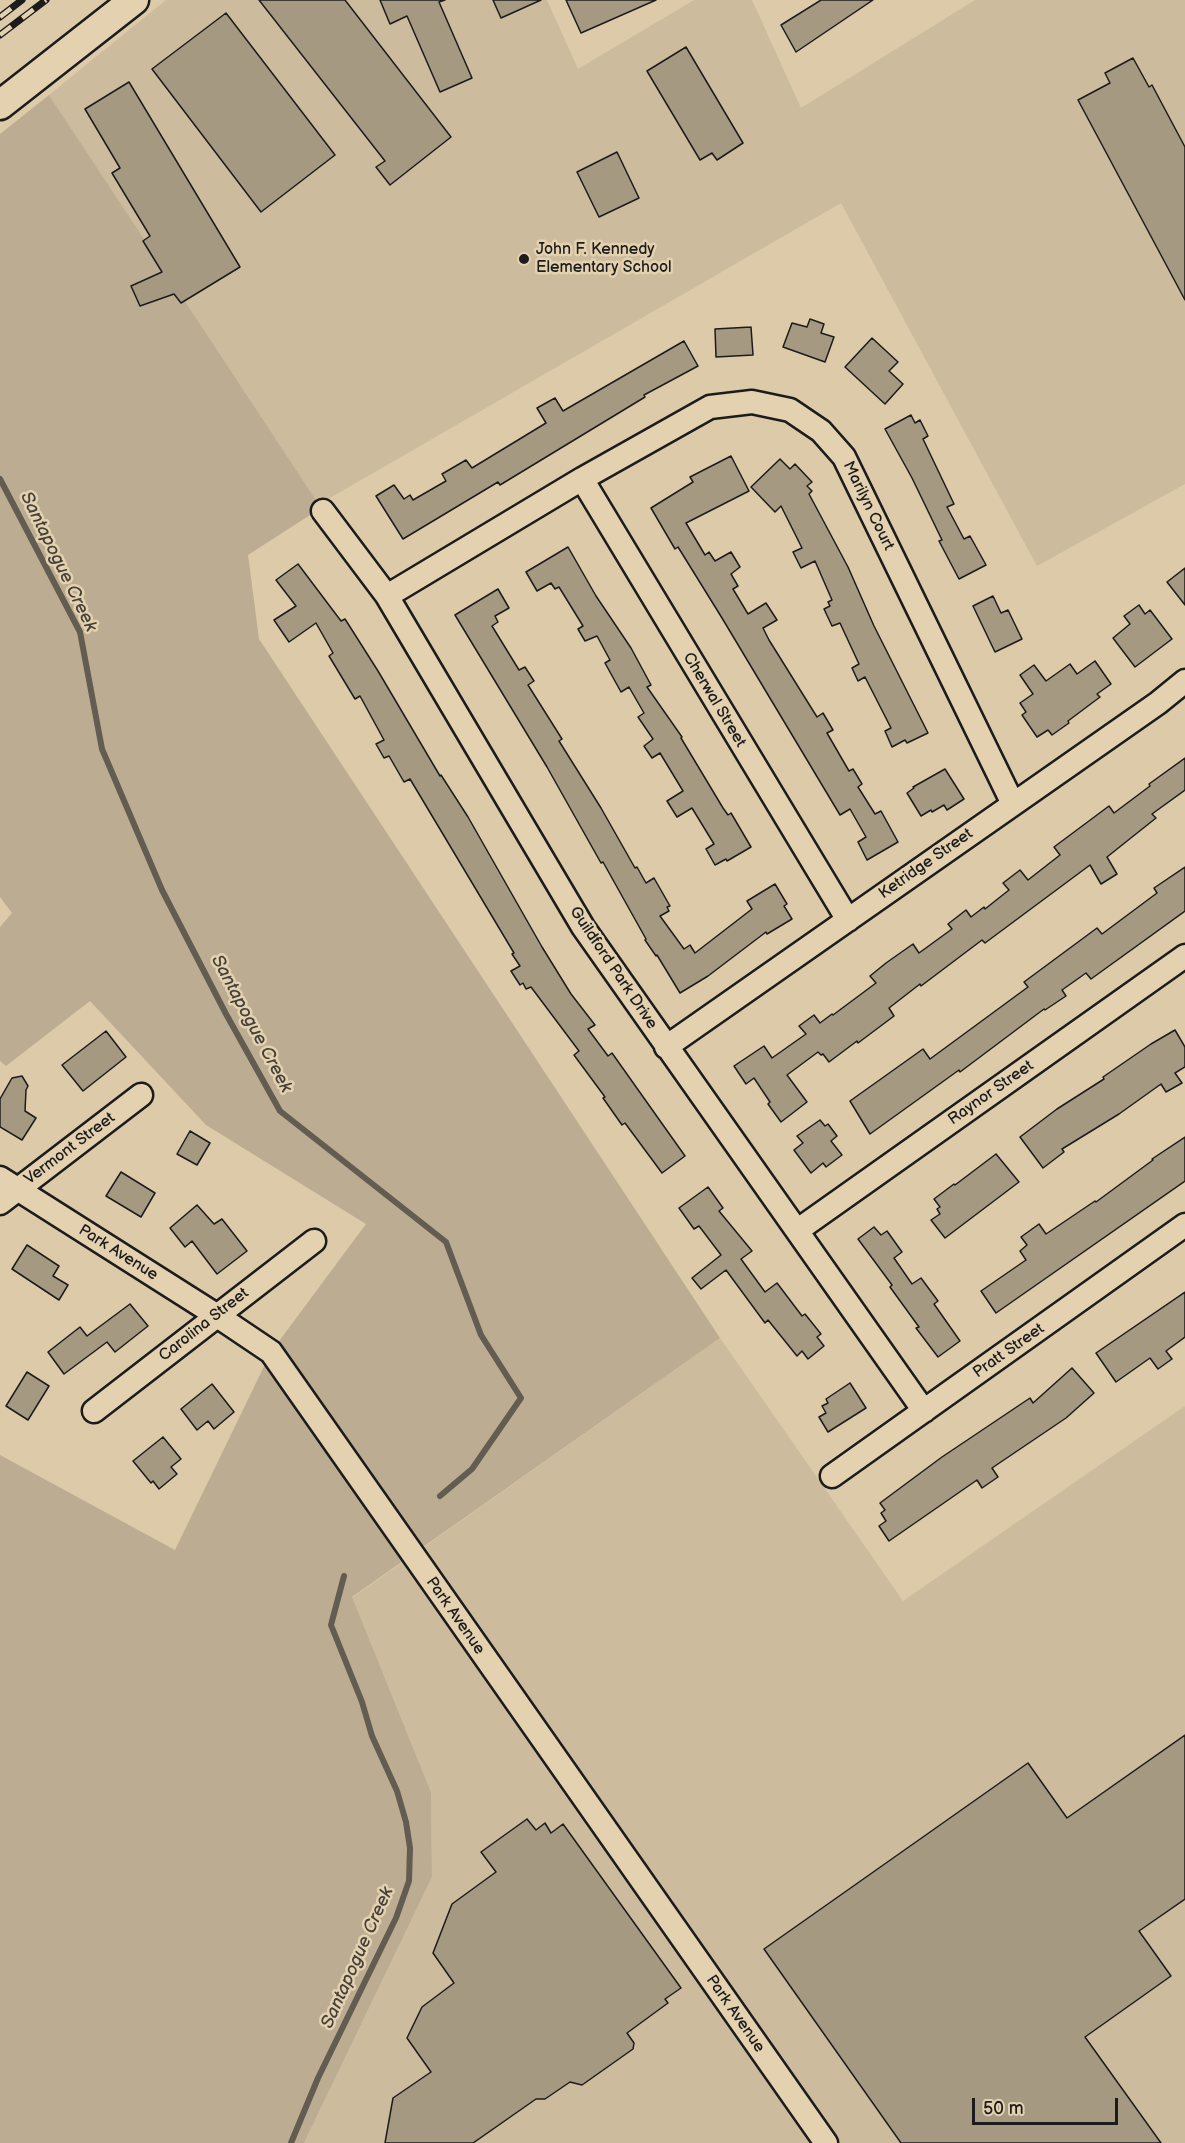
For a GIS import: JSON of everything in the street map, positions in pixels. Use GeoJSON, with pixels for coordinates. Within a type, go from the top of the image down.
{"type":"FeatureCollection","features":[{"type":"Feature","properties":{"kind":"main road"},"geometry":{"type":"LineString","coordinates":[[0,105],[134,0]]}},
{"type":"Feature","properties":{"kind":"street","name":"Marilyn Court"},"geometry":{"type":"LineString","coordinates":[[387,596],[582,479],[710,407],[752,402],[790,410],[821,431],[844,457],[1012,804]]}},
{"type":"Feature","properties":{"kind":"street","name":"Cherwal Street"},"geometry":{"type":"LineString","coordinates":[[582,479],[848,920]]}},
{"type":"Feature","properties":{"kind":"street","name":"Guildford Park Drive"},"geometry":{"type":"LineString","coordinates":[[323,511],[387,596],[583,927],[924,1411]]}},
{"type":"Feature","properties":{"kind":"street","name":"Ketridge Street"},"geometry":{"type":"LineString","coordinates":[[666,1047],[1158,703],[1185,681]]}},
{"type":"Feature","properties":{"kind":"street","name":"Raynor Street"},"geometry":{"type":"LineString","coordinates":[[798,1230],[1185,956]]}},
{"type":"Feature","properties":{"kind":"street","name":"Vermont Street"},"geometry":{"type":"LineString","coordinates":[[6,1190],[141,1095]]}},
{"type":"Feature","properties":{"kind":"street","name":"Park Avenue"},"geometry":{"type":"LineString","coordinates":[[6,1190],[216,1315],[271,1352],[826,2143]]}},
{"type":"Feature","properties":{"kind":"street","name":"Pratt Street"},"geometry":{"type":"LineString","coordinates":[[832,1476],[1185,1225]]}},
{"type":"Feature","properties":{"kind":"street","name":"Carolina Street"},"geometry":{"type":"LineString","coordinates":[[94,1411],[314,1241]]}},
{"type":"Feature","properties":{"kind":"shaded area","name":"John F. Kennedy Elementary School"},"geometry":{"type":"Polygon","coordinates":[[[166,0],[547,0],[578,69],[694,0],[752,0],[801,108],[975,0],[1185,0],[1185,484],[1037,566],[841,203],[316,506],[49,95],[166,0]]]}},
{"type":"Feature","properties":{"kind":"shaded area"},"geometry":{"type":"Polygon","coordinates":[[[49,95],[321,508],[248,555],[259,639],[720,1338],[352,1597],[431,1792],[432,1877],[304,2143],[0,2143],[0,1455],[175,1550],[271,1352],[366,1224],[206,1125],[90,1001],[6,1066],[0,1061],[0,927],[12,913],[0,897],[0,134],[49,95]]]}},
{"type":"Feature","properties":{"kind":"shaded area"},"geometry":{"type":"Polygon","coordinates":[[[720,1338],[903,1601],[1185,1406],[1185,2143],[304,2143],[432,1877],[431,1792],[352,1598],[720,1338]]]}},
{"type":"Feature","properties":{"kind":"building"},"geometry":{"type":"Polygon","coordinates":[[[259,0],[345,0],[451,137],[390,185],[376,167],[385,161],[259,0]]]}},
{"type":"Feature","properties":{"kind":"building"},"geometry":{"type":"Polygon","coordinates":[[[380,0],[445,0],[439,2],[472,78],[440,92],[407,16],[390,24],[380,0]]]}},
{"type":"Feature","properties":{"kind":"building"},"geometry":{"type":"Polygon","coordinates":[[[493,0],[541,0],[501,18],[493,0]]]}},
{"type":"Feature","properties":{"kind":"building"},"geometry":{"type":"Polygon","coordinates":[[[566,0],[656,0],[581,33],[566,0]]]}},
{"type":"Feature","properties":{"kind":"building"},"geometry":{"type":"Polygon","coordinates":[[[821,0],[873,0],[796,52],[781,25],[821,0]]]}},
{"type":"Feature","properties":{"kind":"building"},"geometry":{"type":"Polygon","coordinates":[[[226,13],[335,155],[261,212],[152,69],[226,13]]]}},
{"type":"Feature","properties":{"kind":"building"},"geometry":{"type":"Polygon","coordinates":[[[686,47],[743,143],[717,160],[712,153],[700,160],[647,71],[686,47]]]}},
{"type":"Feature","properties":{"kind":"building"},"geometry":{"type":"Polygon","coordinates":[[[1133,58],[1149,87],[1152,85],[1185,147],[1185,300],[1078,100],[1110,83],[1105,73],[1133,58]]]}},
{"type":"Feature","properties":{"kind":"building"},"geometry":{"type":"Polygon","coordinates":[[[129,82],[240,267],[181,303],[174,294],[140,306],[131,286],[162,272],[143,241],[150,236],[112,173],[120,168],[85,109],[129,82]]]}},
{"type":"Feature","properties":{"kind":"building"},"geometry":{"type":"Polygon","coordinates":[[[617,152],[639,198],[599,217],[577,172],[617,152]]]}},
{"type":"Feature","properties":{"kind":"building"},"geometry":{"type":"Polygon","coordinates":[[[810,319],[824,324],[821,333],[834,337],[825,362],[783,347],[792,323],[807,327],[810,319]]]}},
{"type":"Feature","properties":{"kind":"building"},"geometry":{"type":"Polygon","coordinates":[[[751,327],[753,355],[716,357],[715,329],[751,327]]]}},
{"type":"Feature","properties":{"kind":"building"},"geometry":{"type":"Polygon","coordinates":[[[872,338],[898,362],[889,371],[903,384],[885,404],[845,367],[872,338]]]}},
{"type":"Feature","properties":{"kind":"building"},"geometry":{"type":"Polygon","coordinates":[[[684,341],[698,366],[644,395],[645,397],[500,485],[498,482],[403,539],[376,496],[394,485],[404,499],[410,495],[413,500],[446,481],[442,474],[466,460],[472,468],[546,423],[537,408],[555,398],[563,411],[684,341]]]}},
{"type":"Feature","properties":{"kind":"building"},"geometry":{"type":"Polygon","coordinates":[[[911,415],[915,423],[920,420],[928,436],[923,439],[954,504],[947,507],[964,539],[970,536],[986,565],[959,579],[939,541],[942,540],[912,478],[885,429],[911,415]]]}},
{"type":"Feature","properties":{"kind":"building"},"geometry":{"type":"Polygon","coordinates":[[[731,456],[749,491],[686,523],[705,555],[709,552],[715,561],[731,552],[740,567],[731,574],[738,586],[733,589],[748,614],[766,603],[777,620],[763,628],[769,640],[817,717],[823,713],[833,730],[827,733],[849,771],[853,769],[862,784],[858,787],[875,814],[881,811],[898,842],[867,860],[858,842],[866,837],[850,809],[840,815],[722,618],[678,547],[675,549],[651,508],[693,482],[690,477],[731,456]]]}},
{"type":"Feature","properties":{"kind":"building"},"geometry":{"type":"Polygon","coordinates":[[[780,459],[790,469],[795,464],[812,482],[807,486],[812,491],[809,494],[848,567],[874,626],[928,733],[907,743],[905,740],[892,747],[885,731],[891,728],[865,677],[858,681],[852,668],[859,664],[840,623],[832,626],[824,609],[830,606],[828,602],[832,600],[815,561],[801,568],[793,552],[802,548],[781,506],[775,512],[751,487],[780,459]]]}},
{"type":"Feature","properties":{"kind":"building"},"geometry":{"type":"Polygon","coordinates":[[[568,547],[596,596],[631,648],[651,685],[647,687],[682,737],[723,808],[728,815],[731,813],[751,847],[727,861],[726,859],[715,865],[706,849],[714,844],[692,808],[677,817],[667,801],[683,791],[660,753],[652,758],[644,746],[653,739],[638,717],[644,713],[629,687],[621,692],[605,663],[610,660],[597,636],[585,641],[578,629],[583,626],[559,587],[555,589],[551,583],[537,591],[526,572],[568,547]]]}},
{"type":"Feature","properties":{"kind":"building"},"geometry":{"type":"Polygon","coordinates":[[[298,564],[341,621],[345,619],[378,671],[440,776],[468,817],[542,947],[571,994],[595,1025],[588,1029],[608,1056],[612,1053],[685,1156],[662,1173],[625,1123],[622,1125],[603,1098],[605,1097],[574,1055],[579,1051],[531,987],[526,989],[523,983],[520,985],[511,971],[520,966],[512,954],[514,953],[410,779],[404,782],[389,756],[384,758],[376,744],[384,740],[360,696],[355,699],[329,656],[333,653],[316,623],[289,642],[274,620],[296,606],[276,580],[298,564]]]}},
{"type":"Feature","properties":{"kind":"building"},"geometry":{"type":"Polygon","coordinates":[[[1185,568],[1185,605],[1167,582],[1185,568]]]}},
{"type":"Feature","properties":{"kind":"building"},"geometry":{"type":"Polygon","coordinates":[[[498,589],[509,608],[495,616],[498,622],[492,626],[519,670],[525,667],[534,681],[528,685],[562,739],[559,741],[635,868],[637,867],[646,883],[654,878],[670,906],[667,907],[669,911],[660,916],[684,949],[690,945],[695,953],[752,909],[747,901],[775,884],[787,904],[784,906],[792,919],[767,934],[766,932],[708,976],[680,993],[645,940],[603,862],[601,863],[547,767],[455,615],[498,589]]]}},
{"type":"Feature","properties":{"kind":"building"},"geometry":{"type":"Polygon","coordinates":[[[993,596],[1001,613],[1008,610],[1022,639],[995,652],[973,606],[993,596]]]}},
{"type":"Feature","properties":{"kind":"building"},"geometry":{"type":"Polygon","coordinates":[[[1139,605],[1145,614],[1150,610],[1172,639],[1135,667],[1113,638],[1130,624],[1124,616],[1139,605]]]}},
{"type":"Feature","properties":{"kind":"building"},"geometry":{"type":"Polygon","coordinates":[[[1095,661],[1111,684],[1097,694],[1100,697],[1068,721],[1069,723],[1052,735],[1048,730],[1037,737],[1022,715],[1026,712],[1020,703],[1033,694],[1020,675],[1034,665],[1046,681],[1070,664],[1077,674],[1095,661]]]}},
{"type":"Feature","properties":{"kind":"building"},"geometry":{"type":"Polygon","coordinates":[[[1185,758],[1185,790],[1152,814],[1156,818],[1107,857],[1117,874],[1101,884],[1090,865],[985,943],[982,940],[921,986],[920,984],[889,1008],[894,1016],[858,1043],[857,1041],[829,1062],[823,1054],[818,1052],[787,1075],[807,1102],[781,1122],[754,1078],[746,1084],[734,1066],[764,1046],[772,1058],[806,1034],[799,1026],[814,1015],[820,1023],[833,1015],[876,983],[870,976],[913,944],[919,953],[952,929],[948,924],[966,910],[971,917],[984,907],[985,909],[1009,890],[1003,883],[1020,870],[1028,880],[1060,855],[1054,847],[1109,806],[1114,813],[1185,758]]]}},
{"type":"Feature","properties":{"kind":"building"},"geometry":{"type":"Polygon","coordinates":[[[945,769],[964,799],[947,810],[944,805],[921,816],[907,793],[913,787],[945,769]]]}},
{"type":"Feature","properties":{"kind":"building"},"geometry":{"type":"Polygon","coordinates":[[[1185,867],[1185,911],[1091,979],[1086,973],[1062,990],[1066,996],[1044,1009],[960,1072],[959,1070],[870,1134],[850,1101],[923,1049],[930,1059],[1028,987],[1024,982],[1097,928],[1102,934],[1157,893],[1154,888],[1185,867]]]}},
{"type":"Feature","properties":{"kind":"building"},"geometry":{"type":"Polygon","coordinates":[[[1175,1030],[1185,1047],[1185,1067],[1175,1073],[1182,1083],[1166,1092],[1161,1084],[1119,1114],[1062,1149],[1064,1152],[1043,1168],[1020,1137],[1057,1109],[1104,1079],[1103,1077],[1175,1030]]]}},
{"type":"Feature","properties":{"kind":"building"},"geometry":{"type":"Polygon","coordinates":[[[106,1031],[126,1057],[83,1091],[62,1065],[106,1031]]]}},
{"type":"Feature","properties":{"kind":"building"},"geometry":{"type":"Polygon","coordinates":[[[22,1076],[28,1086],[25,1111],[36,1118],[22,1140],[0,1127],[0,1099],[12,1078],[22,1076]]]}},
{"type":"Feature","properties":{"kind":"building"},"geometry":{"type":"Polygon","coordinates":[[[820,1120],[825,1126],[828,1124],[837,1136],[831,1141],[842,1155],[826,1167],[823,1163],[811,1173],[794,1150],[803,1143],[797,1136],[820,1120]]]}},
{"type":"Feature","properties":{"kind":"building"},"geometry":{"type":"Polygon","coordinates":[[[190,1131],[210,1143],[197,1165],[177,1154],[190,1131]]]}},
{"type":"Feature","properties":{"kind":"building"},"geometry":{"type":"Polygon","coordinates":[[[1185,1137],[1185,1181],[996,1313],[981,1291],[1026,1260],[1020,1251],[1027,1245],[1021,1237],[1039,1224],[1046,1234],[1096,1202],[1185,1137]]]}},
{"type":"Feature","properties":{"kind":"building"},"geometry":{"type":"Polygon","coordinates":[[[996,1154],[1019,1182],[945,1238],[931,1220],[940,1214],[937,1209],[940,1207],[934,1199],[996,1154]]]}},
{"type":"Feature","properties":{"kind":"building"},"geometry":{"type":"Polygon","coordinates":[[[121,1172],[155,1193],[141,1217],[106,1196],[121,1172]]]}},
{"type":"Feature","properties":{"kind":"building"},"geometry":{"type":"Polygon","coordinates":[[[708,1187],[723,1208],[719,1211],[752,1251],[741,1259],[765,1292],[777,1283],[802,1316],[805,1314],[821,1334],[817,1337],[824,1346],[808,1359],[802,1351],[797,1356],[768,1320],[765,1323],[726,1270],[701,1289],[692,1278],[721,1255],[699,1226],[694,1229],[679,1208],[708,1187]]]}},
{"type":"Feature","properties":{"kind":"building"},"geometry":{"type":"Polygon","coordinates":[[[197,1205],[214,1224],[222,1219],[247,1251],[217,1274],[192,1241],[185,1247],[170,1228],[197,1205]]]}},
{"type":"Feature","properties":{"kind":"building"},"geometry":{"type":"Polygon","coordinates":[[[874,1227],[881,1235],[887,1231],[902,1252],[894,1258],[912,1284],[921,1278],[938,1301],[934,1304],[960,1341],[938,1357],[916,1328],[919,1327],[890,1287],[892,1285],[858,1239],[874,1227]]]}},
{"type":"Feature","properties":{"kind":"building"},"geometry":{"type":"Polygon","coordinates":[[[27,1245],[59,1266],[53,1276],[68,1285],[59,1300],[12,1269],[27,1245]]]}},
{"type":"Feature","properties":{"kind":"building"},"geometry":{"type":"Polygon","coordinates":[[[1185,1292],[1185,1337],[1166,1351],[1172,1359],[1158,1369],[1150,1358],[1116,1382],[1096,1353],[1185,1292]]]}},
{"type":"Feature","properties":{"kind":"building"},"geometry":{"type":"Polygon","coordinates":[[[130,1304],[148,1326],[115,1352],[107,1342],[64,1374],[48,1352],[80,1327],[87,1336],[130,1304]]]}},
{"type":"Feature","properties":{"kind":"building"},"geometry":{"type":"Polygon","coordinates":[[[1072,1368],[1094,1393],[1066,1418],[992,1468],[998,1477],[982,1488],[977,1480],[889,1541],[879,1526],[886,1521],[881,1513],[885,1510],[880,1503],[942,1457],[1030,1398],[1033,1403],[1072,1368]]]}},
{"type":"Feature","properties":{"kind":"building"},"geometry":{"type":"Polygon","coordinates":[[[27,1372],[49,1386],[28,1420],[6,1406],[27,1372]]]}},
{"type":"Feature","properties":{"kind":"building"},"geometry":{"type":"Polygon","coordinates":[[[850,1383],[866,1408],[828,1432],[819,1417],[826,1413],[822,1406],[828,1403],[826,1399],[850,1383]]]}},
{"type":"Feature","properties":{"kind":"building"},"geometry":{"type":"Polygon","coordinates":[[[212,1384],[234,1412],[214,1429],[208,1421],[197,1430],[181,1409],[212,1384]]]}},
{"type":"Feature","properties":{"kind":"building"},"geometry":{"type":"Polygon","coordinates":[[[163,1437],[181,1459],[171,1467],[177,1474],[159,1489],[133,1461],[163,1437]]]}},
{"type":"Feature","properties":{"kind":"building"},"geometry":{"type":"Polygon","coordinates":[[[1185,1735],[1185,1899],[1139,1931],[1171,1976],[1085,2037],[1161,2143],[901,2143],[764,1949],[1028,1763],[1067,1818],[1185,1735]]]}},
{"type":"Feature","properties":{"kind":"building"},"geometry":{"type":"Polygon","coordinates":[[[527,1819],[536,1830],[545,1823],[551,1833],[563,1824],[681,1988],[665,1999],[668,2003],[627,2033],[634,2043],[633,2049],[582,2085],[570,2082],[545,2099],[536,2099],[473,2143],[385,2143],[393,2098],[431,2072],[407,2038],[422,2007],[454,1983],[433,1953],[452,1904],[496,1872],[481,1852],[527,1819]]]}},
{"type":"Feature","properties":{"kind":"waterway","name":"Santapogue Creek"},"geometry":{"type":"LineString","coordinates":[[0,479],[80,632],[102,749],[162,890],[226,1014],[280,1111],[446,1242],[481,1335],[521,1398],[472,1469],[440,1496]]}},
{"type":"Feature","properties":{"kind":"waterway","name":"Santapogue Creek"},"geometry":{"type":"LineString","coordinates":[[291,2143],[318,2078],[396,1918],[409,1881],[410,1848],[406,1822],[397,1791],[372,1736],[362,1702],[331,1625],[344,1576]]}},
{"type":"Feature","properties":{"kind":"railway"},"geometry":{"type":"LineString","coordinates":[[0,17],[22,0]]}},
{"type":"Feature","properties":{"kind":"railway"},"geometry":{"type":"LineString","coordinates":[[0,35],[46,0]]}},
{"type":"Feature","properties":{"kind":"place","name":"John F. Kennedy Elementary School"},"geometry":{"type":"Point","coordinates":[524,259]}}]}
